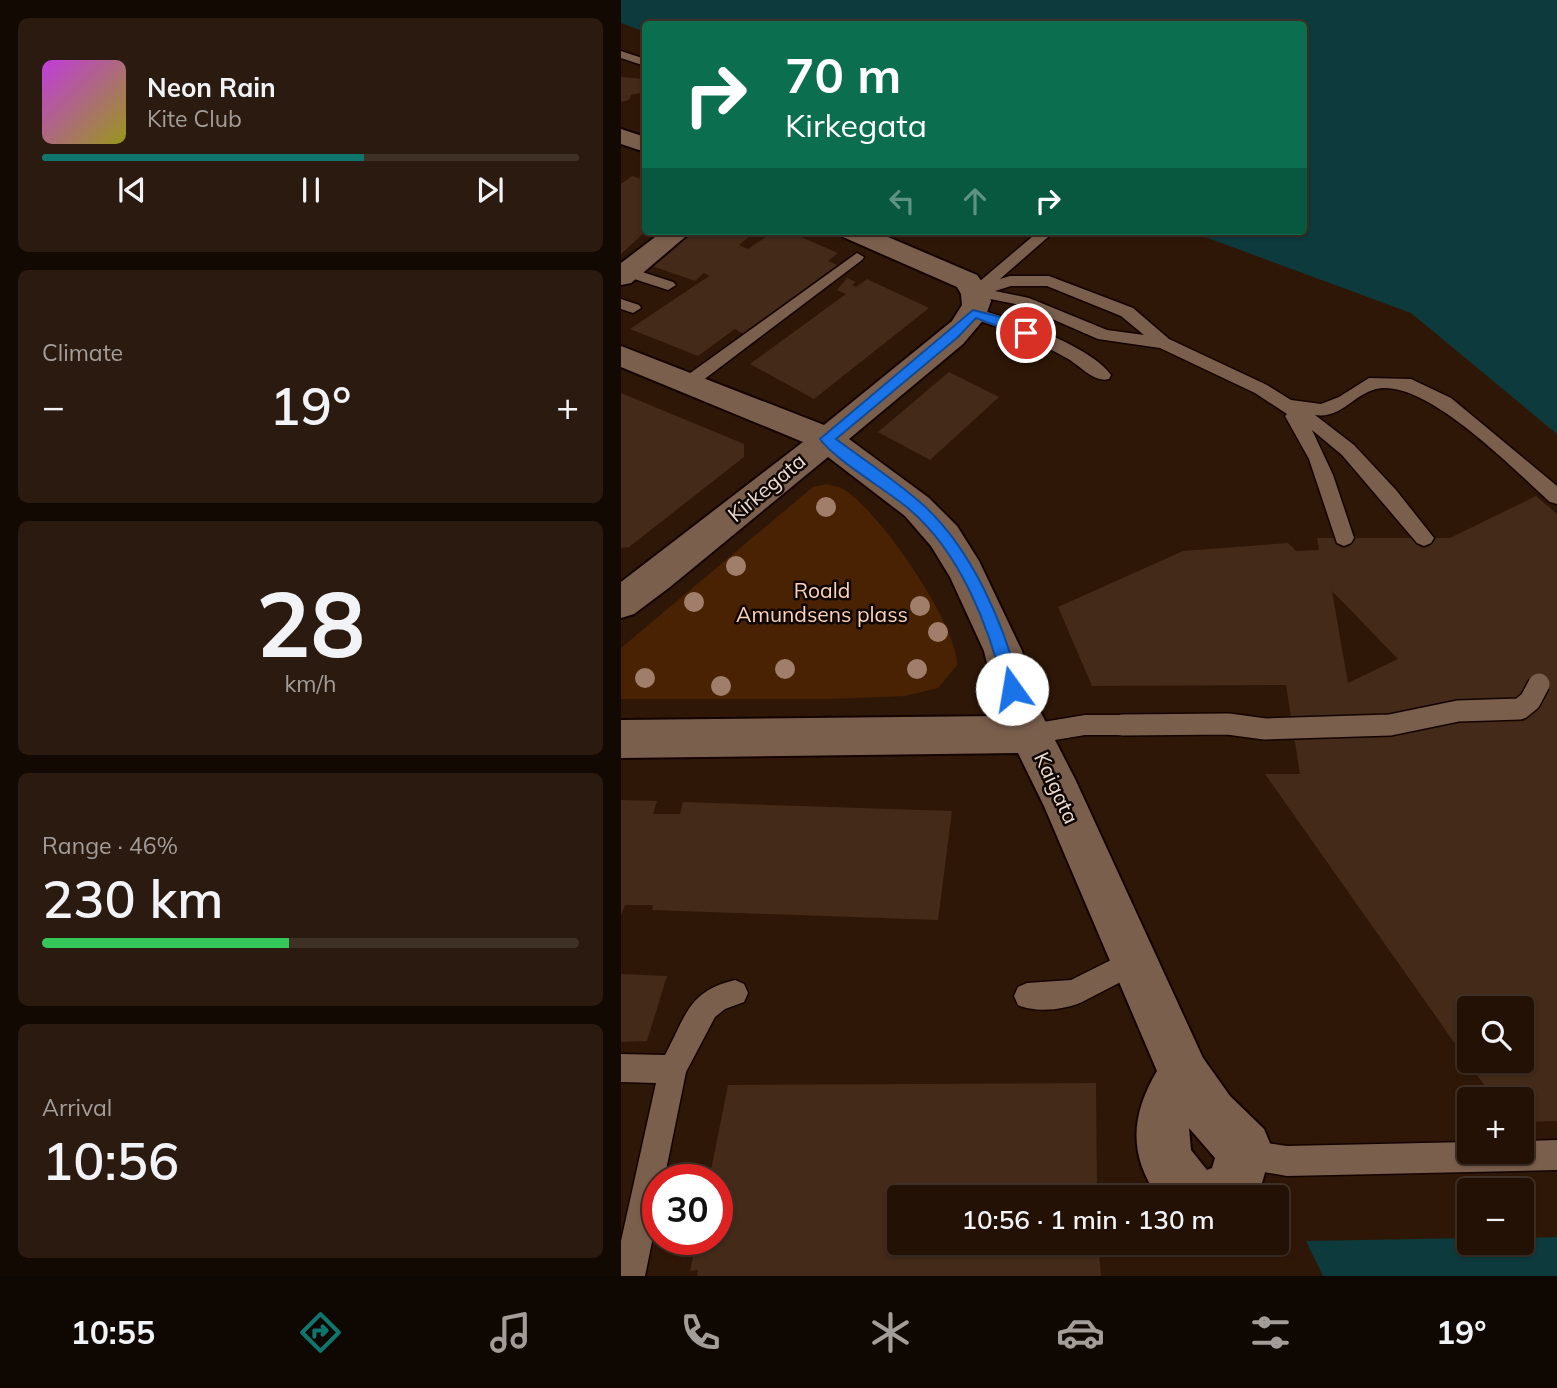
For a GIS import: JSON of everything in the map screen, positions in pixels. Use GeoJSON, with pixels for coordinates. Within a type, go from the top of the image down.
{"type":"FeatureCollection","features":[{"type":"Feature","properties":{"kind":"street"},"geometry":{"type":"LineString","coordinates":[[621,136],[642,144]]}},
{"type":"Feature","properties":{"kind":"street"},"geometry":{"type":"LineString","coordinates":[[624,274],[674,235]]}},
{"type":"Feature","properties":{"kind":"street"},"geometry":{"type":"LineString","coordinates":[[855,244],[955,274],[973,286],[974,303]]}},
{"type":"Feature","properties":{"kind":"street","name":"Kirkegata"},"geometry":{"type":"LineString","coordinates":[[621,603],[673,565],[954,334],[974,303]]}},
{"type":"Feature","properties":{"kind":"street","name":"Kaigata"},"geometry":{"type":"LineString","coordinates":[[621,356],[827,439],[917,507],[947,541],[966,571],[1003,651],[1017,708],[1135,961],[1185,1076],[1200,1102],[1220,1127],[1245,1148]]}},
{"type":"Feature","properties":{"kind":"street"},"geometry":{"type":"LineString","coordinates":[[621,739],[1031,734]]}},
{"type":"Feature","properties":{"kind":"street"},"geometry":{"type":"LineString","coordinates":[[1183,1185],[1168,1163],[1162,1144],[1161,1123],[1166,1104],[1185,1076]]}},
{"type":"Feature","properties":{"kind":"street"},"geometry":{"type":"LineString","coordinates":[[1235,1185],[1245,1148]]}},
{"type":"Feature","properties":{"kind":"lane"},"geometry":{"type":"LineString","coordinates":[[621,54],[642,62]]}},
{"type":"Feature","properties":{"kind":"lane"},"geometry":{"type":"LineString","coordinates":[[974,303],[1044,235]]}},
{"type":"Feature","properties":{"kind":"lane"},"geometry":{"type":"LineString","coordinates":[[688,383],[855,244]]}},
{"type":"Feature","properties":{"kind":"lane"},"geometry":{"type":"LineString","coordinates":[[624,274],[668,285]]}},
{"type":"Feature","properties":{"kind":"lane"},"geometry":{"type":"LineString","coordinates":[[974,303],[1010,281],[1049,281],[1127,313],[1163,343]]}},
{"type":"Feature","properties":{"kind":"lane"},"geometry":{"type":"LineString","coordinates":[[974,303],[1024,302],[1104,335],[1163,343],[1230,372],[1324,429],[1348,450],[1404,514],[1414,538]]}},
{"type":"Feature","properties":{"kind":"lane"},"geometry":{"type":"LineString","coordinates":[[974,303],[1003,322],[1086,361],[1103,375]]}},
{"type":"Feature","properties":{"kind":"lane"},"geometry":{"type":"LineString","coordinates":[[1284,403],[1322,410],[1345,401],[1369,384],[1405,383],[1445,402],[1557,497]]}},
{"type":"Feature","properties":{"kind":"lane"},"geometry":{"type":"LineString","coordinates":[[1284,403],[1308,435],[1319,458],[1344,538]]}},
{"type":"Feature","properties":{"kind":"lane"},"geometry":{"type":"LineString","coordinates":[[1031,734],[1085,725],[1228,724],[1265,729],[1390,724],[1458,712],[1520,709],[1530,701],[1539,684]]}},
{"type":"Feature","properties":{"kind":"lane"},"geometry":{"type":"LineString","coordinates":[[1027,996],[1073,993],[1135,961]]}},
{"type":"Feature","properties":{"kind":"lane"},"geometry":{"type":"LineString","coordinates":[[629,1276],[673,1069],[705,1007],[719,997],[735,993]]}},
{"type":"Feature","properties":{"kind":"lane"},"geometry":{"type":"LineString","coordinates":[[621,1068],[673,1069]]}},
{"type":"Feature","properties":{"kind":"lane"},"geometry":{"type":"LineString","coordinates":[[1245,1148],[1264,1157],[1287,1161],[1557,1155]]}},
{"type":"Feature","properties":{"kind":"green space","name":"Roald Amundsens plass"},"geometry":{"type":"Polygon","coordinates":[[[827,484],[843,489],[876,519],[931,597],[945,623],[957,665],[938,688],[905,696],[830,699],[621,699],[621,648],[813,487],[827,484]]]}},
{"type":"Feature","properties":{"kind":"water"},"geometry":{"type":"Polygon","coordinates":[[[621,0],[1557,0],[1557,434],[1411,313],[1200,235],[1307,235],[1307,21],[642,21],[642,31],[621,23],[621,0]]]}},
{"type":"Feature","properties":{"kind":"water"},"geometry":{"type":"Polygon","coordinates":[[[1557,1237],[1557,1276],[1323,1276],[1306,1241],[1457,1238],[1457,1255],[1534,1255],[1534,1238],[1557,1237]]]}},
{"type":"Feature","properties":{"kind":"building"},"geometry":{"type":"Polygon","coordinates":[[[621,77],[642,79],[642,93],[631,95],[629,100],[621,102],[621,77]]]}},
{"type":"Feature","properties":{"kind":"building"},"geometry":{"type":"Polygon","coordinates":[[[632,176],[642,179],[642,235],[621,254],[621,184],[632,176]]]}},
{"type":"Feature","properties":{"kind":"building"},"geometry":{"type":"Polygon","coordinates":[[[685,235],[751,235],[739,245],[748,249],[769,235],[796,235],[838,253],[828,261],[837,265],[744,334],[735,329],[698,356],[630,329],[709,276],[704,273],[695,281],[646,264],[685,235]]]}},
{"type":"Feature","properties":{"kind":"building"},"geometry":{"type":"Polygon","coordinates":[[[847,278],[856,282],[852,285],[856,287],[867,279],[929,308],[814,399],[750,364],[846,294],[837,290],[847,278]]]}},
{"type":"Feature","properties":{"kind":"building"},"geometry":{"type":"Polygon","coordinates":[[[949,372],[999,397],[930,460],[878,432],[949,372]]]}},
{"type":"Feature","properties":{"kind":"building"},"geometry":{"type":"Polygon","coordinates":[[[621,393],[744,444],[744,457],[629,547],[621,548],[621,393]]]}},
{"type":"Feature","properties":{"kind":"building"},"geometry":{"type":"Polygon","coordinates":[[[1536,496],[1557,514],[1557,1121],[1534,1122],[1534,1087],[1486,1087],[1476,1073],[1534,1073],[1534,996],[1457,996],[1457,1046],[1265,774],[1300,774],[1286,685],[1092,686],[1058,607],[1183,551],[1288,543],[1296,551],[1319,550],[1317,538],[1450,538],[1536,496]],[[1332,591],[1348,683],[1398,659],[1332,591]]]}},
{"type":"Feature","properties":{"kind":"building"},"geometry":{"type":"Polygon","coordinates":[[[621,800],[657,801],[653,814],[680,814],[683,802],[952,811],[938,920],[652,910],[653,905],[625,905],[621,915],[621,800]]]}},
{"type":"Feature","properties":{"kind":"building"},"geometry":{"type":"Polygon","coordinates":[[[621,974],[667,976],[647,1041],[621,1042],[621,974]]]}},
{"type":"Feature","properties":{"kind":"building"},"geometry":{"type":"Polygon","coordinates":[[[1096,1083],[1097,1185],[887,1185],[887,1255],[1099,1255],[1101,1276],[697,1276],[698,1270],[690,1271],[694,1255],[733,1255],[733,1164],[712,1164],[728,1085],[1096,1083]]]}},
{"type":"Feature","properties":{"kind":"route"},"geometry":{"type":"LineString","coordinates":[[1012,689],[1003,651],[966,571],[944,536],[917,507],[891,485],[827,439],[954,334],[973,313],[1003,322],[1026,333]]}}]}
